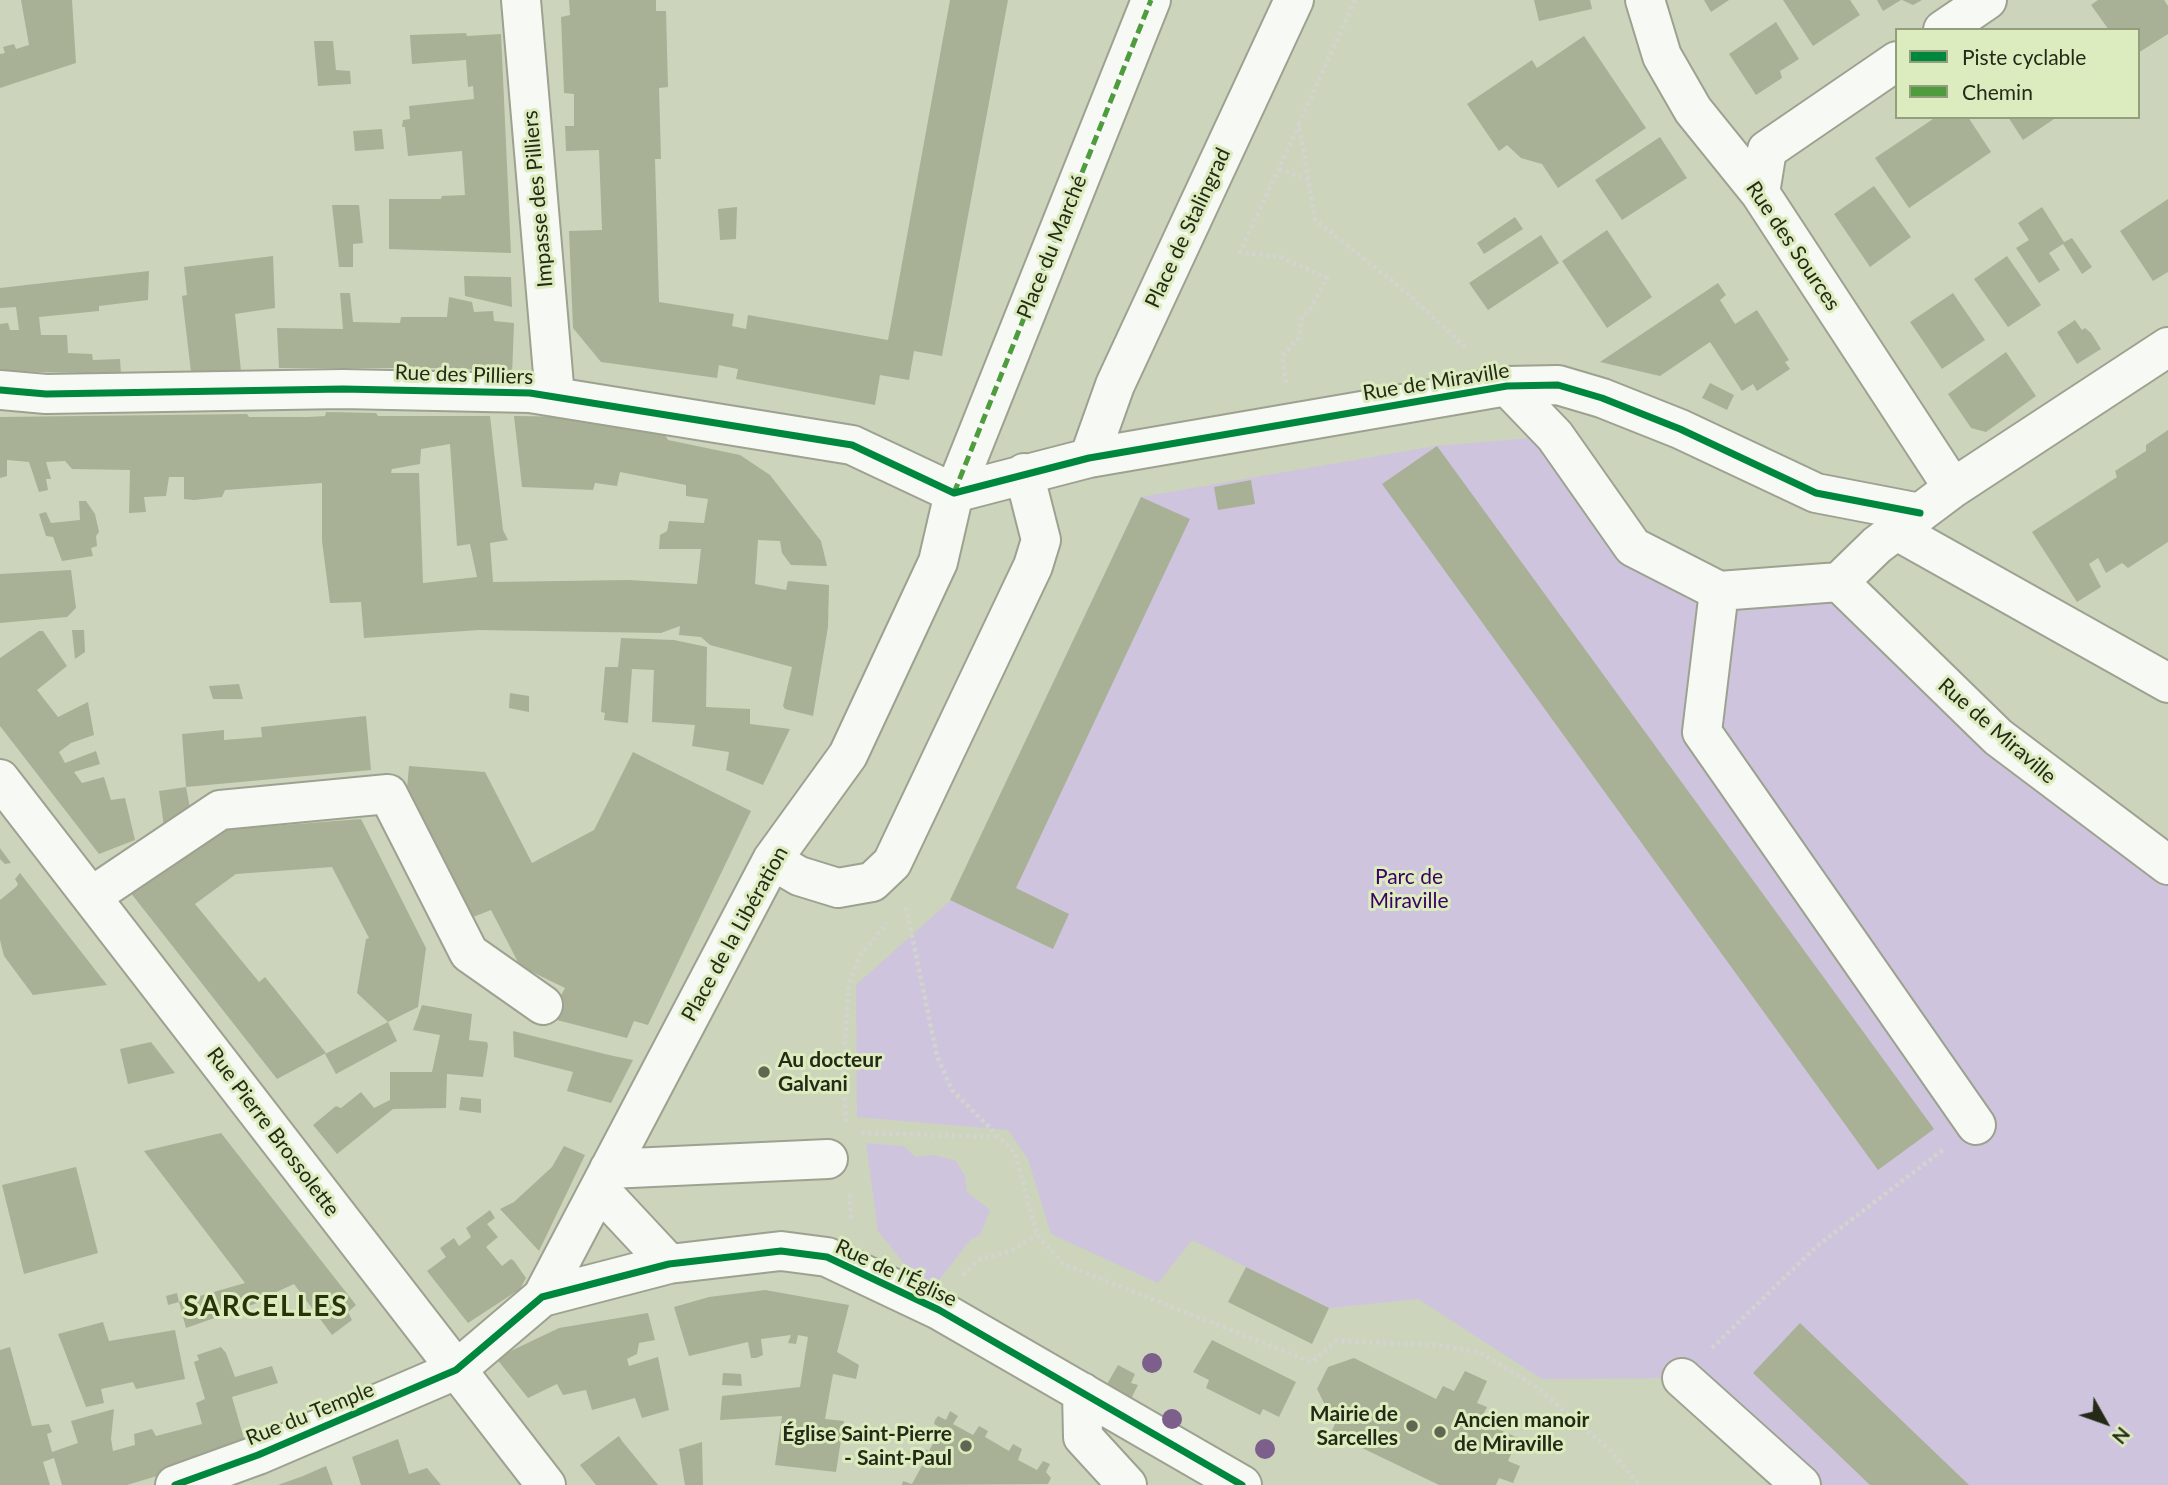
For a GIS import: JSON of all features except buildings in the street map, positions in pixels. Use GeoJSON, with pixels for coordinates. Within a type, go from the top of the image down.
{"type":"FeatureCollection","features":[{"type":"Feature","properties":{"kind":"street","name":"Impasse des Pilliers"},"geometry":{"type":"LineString","coordinates":[[521,0],[555,397]]}},
{"type":"Feature","properties":{"kind":"street","name":"Place du Marché"},"geometry":{"type":"LineString","coordinates":[[954,494],[1151,0]]}},
{"type":"Feature","properties":{"kind":"street","name":"Place de Stalingrad"},"geometry":{"type":"LineString","coordinates":[[1089,458],[1115,385],[1294,0]]}},
{"type":"Feature","properties":{"kind":"street","name":"Rue des Sources"},"geometry":{"type":"LineString","coordinates":[[1645,0],[1662,56],[1693,110],[1760,193],[1953,488]]}},
{"type":"Feature","properties":{"kind":"street"},"geometry":{"type":"LineString","coordinates":[[1946,28],[1987,0]]}},
{"type":"Feature","properties":{"kind":"street"},"geometry":{"type":"LineString","coordinates":[[1760,193],[1767,150],[1895,62]]}},
{"type":"Feature","properties":{"kind":"street"},"geometry":{"type":"LineString","coordinates":[[1976,1125],[1702,732],[1719,591],[1839,582],[1898,529],[1953,488],[2168,347]]}},
{"type":"Feature","properties":{"kind":"street","name":"Rue de Miraville"},"geometry":{"type":"LineString","coordinates":[[1024,473],[1089,458],[1507,386],[1558,385],[1602,398],[1680,429],[1898,529],[2168,683]]}},
{"type":"Feature","properties":{"kind":"street","name":"Rue de Miraville"},"geometry":{"type":"LineString","coordinates":[[1507,386],[1555,436],[1633,547],[1719,591]]}},
{"type":"Feature","properties":{"kind":"street","name":"Rue des Pilliers"},"geometry":{"type":"LineString","coordinates":[[0,390],[46,394],[343,389],[530,393],[852,445],[954,494]]}},
{"type":"Feature","properties":{"kind":"street"},"geometry":{"type":"LineString","coordinates":[[772,860],[799,876],[838,888],[872,882],[892,863],[1034,566],[1041,540],[1024,473],[954,494]]}},
{"type":"Feature","properties":{"kind":"street","name":"Place de la Libération"},"geometry":{"type":"LineString","coordinates":[[542,1297],[772,860],[848,755],[938,562],[954,494]]}},
{"type":"Feature","properties":{"kind":"street","name":"Rue de Miraville"},"geometry":{"type":"LineString","coordinates":[[1839,582],[1998,737],[2168,864]]}},
{"type":"Feature","properties":{"kind":"street","name":"Rue Pierre Brossolette"},"geometry":{"type":"LineString","coordinates":[[0,779],[546,1485]]}},
{"type":"Feature","properties":{"kind":"street"},"geometry":{"type":"LineString","coordinates":[[92,896],[220,810],[388,794],[469,953],[543,1005]]}},
{"type":"Feature","properties":{"kind":"street"},"geometry":{"type":"LineString","coordinates":[[604,1179],[838,1171]]}},
{"type":"Feature","properties":{"kind":"street"},"geometry":{"type":"LineString","coordinates":[[604,1179],[669,1265]]}},
{"type":"Feature","properties":{"kind":"street","name":"Rue de l'Église"},"geometry":{"type":"LineString","coordinates":[[456,1370],[542,1297],[669,1265],[781,1251],[827,1258],[939,1310],[1242,1485]]}},
{"type":"Feature","properties":{"kind":"street","name":"Rue du Temple"},"geometry":{"type":"LineString","coordinates":[[175,1485],[271,1450],[456,1370]]}},
{"type":"Feature","properties":{"kind":"street"},"geometry":{"type":"LineString","coordinates":[[1682,1378],[1801,1485]]}},
{"type":"Feature","properties":{"kind":"street"},"geometry":{"type":"LineString","coordinates":[[1082,1392],[1083,1437],[1127,1485]]}},
{"type":"Feature","properties":{"kind":"path"},"geometry":{"type":"LineString","coordinates":[[1291,425],[1282,356],[1299,338],[1302,317],[1311,308],[1327,278],[1280,257],[1240,252],[1355,0]]}},
{"type":"Feature","properties":{"kind":"path"},"geometry":{"type":"LineString","coordinates":[[1299,124],[1315,220],[1406,292],[1507,386]]}},
{"type":"Feature","properties":{"kind":"path"},"geometry":{"type":"LineString","coordinates":[[1279,169],[1308,181]]}},
{"type":"Feature","properties":{"kind":"path"},"geometry":{"type":"LineString","coordinates":[[892,863],[906,906],[937,1056],[952,1090],[1015,1153],[1037,1235],[1063,1265],[1312,1362],[1336,1341],[1437,1345],[1478,1352],[1534,1385],[1611,1451],[1639,1485]]}},
{"type":"Feature","properties":{"kind":"path"},"geometry":{"type":"LineString","coordinates":[[906,906],[877,932],[861,954],[849,984],[843,1069],[846,1132],[999,1137]]}},
{"type":"Feature","properties":{"kind":"path"},"geometry":{"type":"LineString","coordinates":[[1682,1378],[1817,1246],[1976,1125]]}},
{"type":"Feature","properties":{"kind":"path"},"geometry":{"type":"LineString","coordinates":[[838,1171],[854,1270]]}},
{"type":"Feature","properties":{"kind":"path"},"geometry":{"type":"LineString","coordinates":[[939,1310],[958,1280],[979,1259],[1009,1252],[1037,1235]]}},
{"type":"Feature","properties":{"kind":"green space","name":"Parc de Miraville"},"geometry":{"type":"Polygon","coordinates":[[[1555,436],[1634,547],[1719,591],[1801,584],[1880,625],[2168,865],[2168,1485],[1801,1485],[1682,1378],[1542,1379],[1418,1299],[1329,1308],[1192,1240],[1158,1283],[1051,1234],[1028,1159],[1008,1130],[857,1117],[856,985],[951,900],[1141,497],[1435,446],[1555,436]]]}},
{"type":"Feature","properties":{"kind":"green space"},"geometry":{"type":"Polygon","coordinates":[[[866,1143],[904,1146],[915,1157],[932,1155],[955,1160],[965,1176],[967,1192],[990,1210],[980,1235],[970,1240],[940,1279],[930,1286],[920,1283],[878,1231],[866,1143]]]}},
{"type":"Feature","properties":{"kind":"marked path"},"geometry":{"type":"LineString","coordinates":[[954,493],[1151,0]]}},
{"type":"Feature","properties":{"kind":"cycle path"},"geometry":{"type":"LineString","coordinates":[[0,390],[46,394],[343,389],[530,393],[852,445],[954,493],[1089,458],[1507,386],[1558,385],[1602,398],[1680,429],[1816,493],[1920,513]]}},
{"type":"Feature","properties":{"kind":"cycle path"},"geometry":{"type":"LineString","coordinates":[[175,1485],[258,1455],[456,1370],[542,1297],[669,1264],[781,1251],[827,1257],[939,1310],[1242,1485]]}},
{"type":"Feature","properties":{"kind":"place","name":"Au docteur Galvani"},"geometry":{"type":"Point","coordinates":[764,1072]}},
{"type":"Feature","properties":{"kind":"place","name":"Mairie de Sarcelles"},"geometry":{"type":"Point","coordinates":[1412,1426]}},
{"type":"Feature","properties":{"kind":"place","name":"Ancien manoir de Miraville"},"geometry":{"type":"Point","coordinates":[1440,1432]}},
{"type":"Feature","properties":{"kind":"place","name":"Église Saint-Pierre - Saint-Paul"},"geometry":{"type":"Point","coordinates":[966,1446]}},
{"type":"Feature","properties":{"kind":"district","name":"SARCELLES"},"geometry":{"type":"Point","coordinates":[266,1307]}}]}
